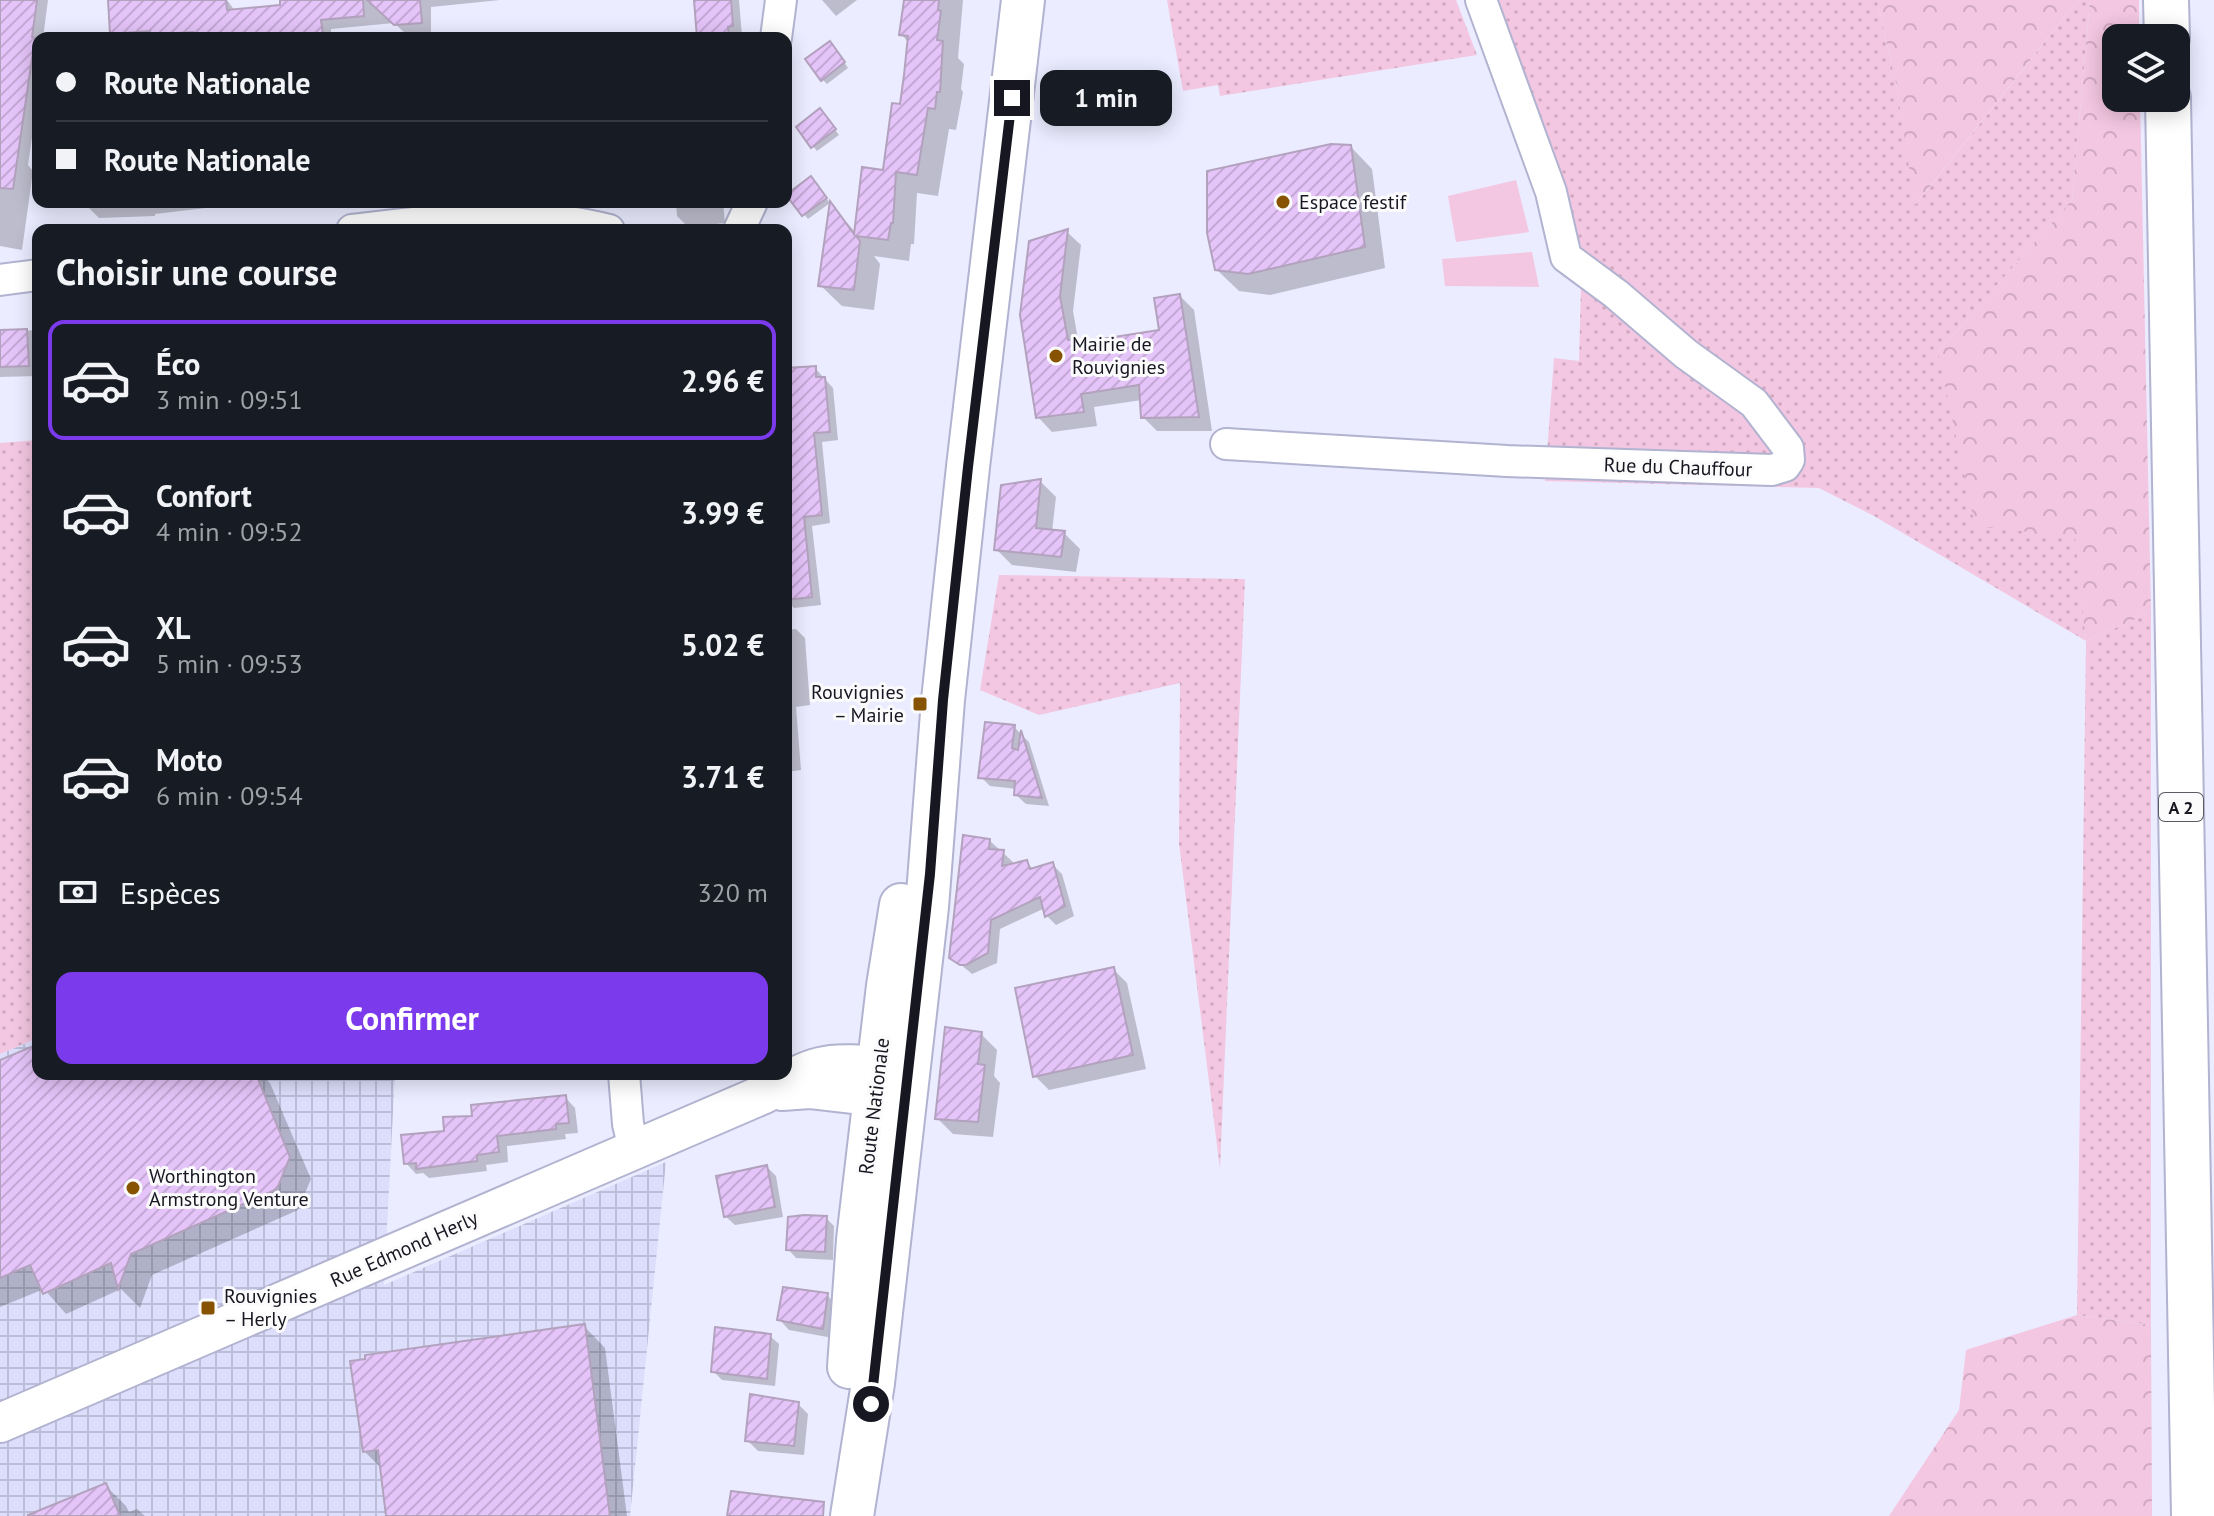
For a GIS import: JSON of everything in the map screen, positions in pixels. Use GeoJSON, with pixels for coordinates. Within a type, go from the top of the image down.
{"type":"FeatureCollection","features":[{"type":"Feature","properties":{"kind":"highway"},"geometry":{"type":"LineString","coordinates":[[2166,0],[2167,24]]}},
{"type":"Feature","properties":{"kind":"highway","name":"A 2"},"geometry":{"type":"LineString","coordinates":[[2168,112],[2194,1516]]}},
{"type":"Feature","properties":{"kind":"main road","name":"Route Nationale"},"geometry":{"type":"LineString","coordinates":[[846,1516],[853,1282],[930,874],[943,700],[1023,0]]}},
{"type":"Feature","properties":{"kind":"main road","name":"Route Nationale"},"geometry":{"type":"LineString","coordinates":[[852,1516],[873,1383],[892,1084]]}},
{"type":"Feature","properties":{"kind":"street"},"geometry":{"type":"LineString","coordinates":[[777,32],[781,0]]}},
{"type":"Feature","properties":{"kind":"street","name":"Rue du Chauffour"},"geometry":{"type":"LineString","coordinates":[[1226,444],[1507,461],[1772,470],[1785,466],[1789,460],[1788,448],[1754,403],[1686,354],[1616,294],[1566,257],[1551,192],[1481,0]]}},
{"type":"Feature","properties":{"kind":"street"},"geometry":{"type":"LineString","coordinates":[[415,224],[529,217],[586,224]]}},
{"type":"Feature","properties":{"kind":"street"},"geometry":{"type":"LineString","coordinates":[[0,280],[32,276]]}},
{"type":"Feature","properties":{"kind":"street"},"geometry":{"type":"LineString","coordinates":[[624,1080],[628,1124],[634,1149]]}},
{"type":"Feature","properties":{"kind":"street","name":"Rue Edmond Herly"},"geometry":{"type":"LineString","coordinates":[[0,1423],[764,1094],[892,1084]]}},
{"type":"Feature","properties":{"kind":"shaded area"},"geometry":{"type":"Polygon","coordinates":[[[32,1041],[32,1080],[395,1080],[384,1285],[666,1162],[630,1516],[0,1516],[0,1054],[32,1041]]]}},
{"type":"Feature","properties":{"kind":"green space"},"geometry":{"type":"Polygon","coordinates":[[[1167,0],[1456,0],[1477,55],[1220,96],[1218,85],[1183,91],[1167,0]]]}},
{"type":"Feature","properties":{"kind":"green space"},"geometry":{"type":"Polygon","coordinates":[[[1499,0],[1877,0],[1896,83],[1916,204],[2078,0],[2090,0],[2072,200],[1938,352],[2076,536],[2086,641],[1874,516],[1819,488],[1545,481],[1554,358],[1579,361],[1582,249],[1499,0]]]}},
{"type":"Feature","properties":{"kind":"green space"},"geometry":{"type":"Polygon","coordinates":[[[1877,0],[2078,0],[1915,205],[1896,83],[1877,0]]]}},
{"type":"Feature","properties":{"kind":"green space"},"geometry":{"type":"Polygon","coordinates":[[[2090,0],[2139,0],[2139,24],[2102,24],[2102,112],[2140,112],[2151,612],[2086,641],[2075,537],[1975,526],[1938,352],[2072,200],[2090,0]]]}},
{"type":"Feature","properties":{"kind":"green space"},"geometry":{"type":"Polygon","coordinates":[[[1516,180],[1529,232],[1456,242],[1448,196],[1516,180]]]}},
{"type":"Feature","properties":{"kind":"green space"},"geometry":{"type":"Polygon","coordinates":[[[1532,252],[1539,287],[1445,286],[1442,259],[1532,252]]]}},
{"type":"Feature","properties":{"kind":"green space"},"geometry":{"type":"Polygon","coordinates":[[[32,440],[32,1041],[0,1054],[0,443],[32,440]]]}},
{"type":"Feature","properties":{"kind":"green space"},"geometry":{"type":"Polygon","coordinates":[[[999,575],[1245,579],[1220,1169],[1179,843],[1180,683],[1039,715],[980,690],[999,575]]]}},
{"type":"Feature","properties":{"kind":"green space"},"geometry":{"type":"Polygon","coordinates":[[[2151,612],[2151,1325],[2077,1315],[2086,641],[2151,612]]]}},
{"type":"Feature","properties":{"kind":"green space"},"geometry":{"type":"Polygon","coordinates":[[[2077,1315],[2151,1325],[2152,1516],[1889,1516],[1959,1410],[1966,1350],[2077,1315]]]}},
{"type":"Feature","properties":{"kind":"building"},"geometry":{"type":"Polygon","coordinates":[[[0,0],[37,0],[32,59],[13,189],[0,188],[0,0]]]}},
{"type":"Feature","properties":{"kind":"building"},"geometry":{"type":"Polygon","coordinates":[[[108,0],[226,0],[227,10],[280,5],[280,0],[363,0],[364,16],[321,20],[323,32],[110,32],[108,0]]]}},
{"type":"Feature","properties":{"kind":"building"},"geometry":{"type":"Polygon","coordinates":[[[367,0],[420,0],[422,23],[394,25],[367,0]]]}},
{"type":"Feature","properties":{"kind":"building"},"geometry":{"type":"Polygon","coordinates":[[[694,0],[731,0],[733,26],[728,27],[728,32],[697,32],[694,0]]]}},
{"type":"Feature","properties":{"kind":"building"},"geometry":{"type":"Polygon","coordinates":[[[904,0],[939,0],[938,10],[941,11],[937,40],[943,41],[940,92],[937,92],[935,109],[928,108],[917,175],[896,172],[893,223],[888,240],[856,236],[860,241],[854,290],[818,286],[830,201],[854,234],[862,167],[883,170],[892,103],[900,104],[904,75],[908,36],[899,35],[904,0]]]}},
{"type":"Feature","properties":{"kind":"building"},"geometry":{"type":"Polygon","coordinates":[[[830,41],[845,62],[821,81],[805,59],[830,41]]]}},
{"type":"Feature","properties":{"kind":"building"},"geometry":{"type":"Polygon","coordinates":[[[820,108],[836,129],[811,148],[796,127],[820,108]]]}},
{"type":"Feature","properties":{"kind":"building","name":"Espace festif"},"geometry":{"type":"Polygon","coordinates":[[[1331,144],[1351,145],[1365,247],[1248,274],[1215,270],[1207,233],[1207,171],[1331,144]]]}},
{"type":"Feature","properties":{"kind":"building"},"geometry":{"type":"Polygon","coordinates":[[[811,176],[827,198],[802,216],[792,203],[792,190],[811,176]]]}},
{"type":"Feature","properties":{"kind":"building"},"geometry":{"type":"Polygon","coordinates":[[[1068,229],[1060,296],[1068,340],[1076,339],[1076,343],[1159,330],[1154,298],[1180,294],[1199,417],[1141,418],[1139,385],[1081,394],[1084,412],[1036,418],[1020,315],[1029,241],[1068,229]]]}},
{"type":"Feature","properties":{"kind":"building"},"geometry":{"type":"Polygon","coordinates":[[[27,329],[29,366],[0,367],[0,330],[27,329]]]}},
{"type":"Feature","properties":{"kind":"building"},"geometry":{"type":"Polygon","coordinates":[[[816,366],[816,377],[825,377],[830,432],[814,433],[822,515],[804,517],[812,597],[792,599],[792,368],[816,366]]]}},
{"type":"Feature","properties":{"kind":"building"},"geometry":{"type":"Polygon","coordinates":[[[1041,479],[1036,528],[1065,531],[1061,557],[994,550],[1001,485],[1041,479]]]}},
{"type":"Feature","properties":{"kind":"building"},"geometry":{"type":"Polygon","coordinates":[[[985,722],[1015,725],[1012,748],[1018,750],[1021,730],[1042,798],[1014,795],[1015,781],[978,778],[985,722]]]}},
{"type":"Feature","properties":{"kind":"building"},"geometry":{"type":"Polygon","coordinates":[[[963,835],[990,839],[989,849],[1004,850],[1002,866],[1027,860],[1030,869],[1053,862],[1065,906],[1045,917],[1040,897],[991,920],[988,953],[960,965],[949,958],[963,835]]]}},
{"type":"Feature","properties":{"kind":"building"},"geometry":{"type":"Polygon","coordinates":[[[1114,967],[1133,1055],[1033,1077],[1015,988],[1114,967]]]}},
{"type":"Feature","properties":{"kind":"building"},"geometry":{"type":"Polygon","coordinates":[[[945,1027],[982,1032],[978,1064],[985,1065],[978,1122],[935,1119],[945,1027]]]}},
{"type":"Feature","properties":{"kind":"building","name":"Worthington Armstrong Venture"},"geometry":{"type":"Polygon","coordinates":[[[32,1047],[32,1080],[258,1080],[290,1157],[277,1189],[131,1254],[118,1289],[111,1263],[43,1294],[30,1265],[0,1278],[0,1060],[32,1047]]]}},
{"type":"Feature","properties":{"kind":"building"},"geometry":{"type":"Polygon","coordinates":[[[566,1095],[569,1123],[556,1124],[556,1129],[497,1136],[499,1152],[477,1155],[477,1161],[416,1169],[416,1163],[404,1164],[401,1135],[444,1131],[443,1117],[472,1116],[471,1105],[566,1095]]]}},
{"type":"Feature","properties":{"kind":"building"},"geometry":{"type":"Polygon","coordinates":[[[767,1165],[775,1207],[724,1217],[716,1176],[767,1165]]]}},
{"type":"Feature","properties":{"kind":"building"},"geometry":{"type":"Polygon","coordinates":[[[827,1216],[825,1252],[786,1250],[788,1217],[827,1216]]]}},
{"type":"Feature","properties":{"kind":"building"},"geometry":{"type":"Polygon","coordinates":[[[783,1287],[828,1293],[823,1329],[777,1320],[783,1287]]]}},
{"type":"Feature","properties":{"kind":"building"},"geometry":{"type":"Polygon","coordinates":[[[585,1324],[610,1516],[386,1516],[378,1450],[363,1452],[350,1361],[365,1359],[365,1355],[585,1324]]]}},
{"type":"Feature","properties":{"kind":"building"},"geometry":{"type":"Polygon","coordinates":[[[715,1327],[771,1334],[767,1379],[711,1372],[715,1327]]]}},
{"type":"Feature","properties":{"kind":"building"},"geometry":{"type":"Polygon","coordinates":[[[750,1394],[799,1402],[794,1446],[745,1441],[750,1394]]]}},
{"type":"Feature","properties":{"kind":"building"},"geometry":{"type":"Polygon","coordinates":[[[106,1483],[120,1516],[28,1516],[28,1515],[106,1483]]]}},
{"type":"Feature","properties":{"kind":"building"},"geometry":{"type":"Polygon","coordinates":[[[731,1491],[824,1502],[823,1516],[727,1516],[731,1491]]]}},
{"type":"Feature","properties":{"kind":"place","name":"Espace festif"},"geometry":{"type":"Point","coordinates":[1283,202]}},
{"type":"Feature","properties":{"kind":"place","name":"Mairie de Rouvignies"},"geometry":{"type":"Point","coordinates":[1056,356]}},
{"type":"Feature","properties":{"kind":"place","name":"Rouvignies – Mairie"},"geometry":{"type":"Point","coordinates":[920,704]}},
{"type":"Feature","properties":{"kind":"place","name":"Worthington Armstrong Venture"},"geometry":{"type":"Point","coordinates":[133,1188]}},
{"type":"Feature","properties":{"kind":"place","name":"Rouvignies – Herly"},"geometry":{"type":"Point","coordinates":[208,1308]}},
{"type":"Feature","properties":{"kind":"route"},"geometry":{"type":"LineString","coordinates":[[871,1404],[930,874],[943,700],[968,467],[1012,98]]}}]}
